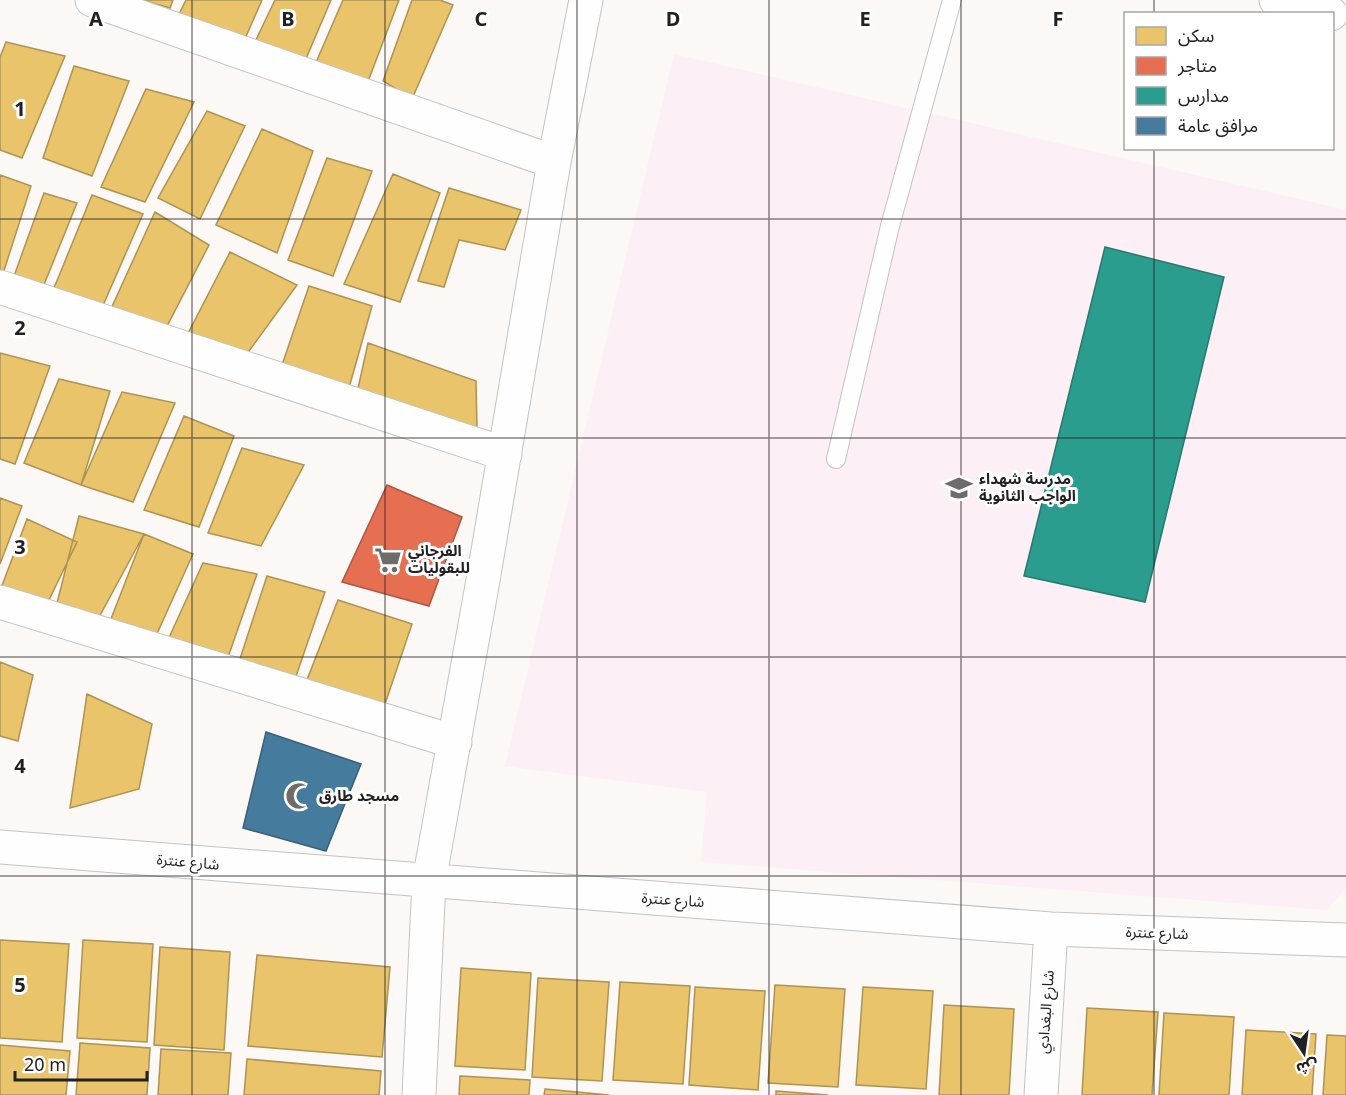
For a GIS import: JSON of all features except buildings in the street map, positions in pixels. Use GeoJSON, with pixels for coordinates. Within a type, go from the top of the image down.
{"type":"FeatureCollection","features":[{"type":"Feature","properties":{"kind":"street"},"geometry":{"type":"LineString","coordinates":[[92,0],[554,162]]}},
{"type":"Feature","properties":{"kind":"street"},"geometry":{"type":"LineString","coordinates":[[419,1095],[429,882],[554,162],[586,0]]}},
{"type":"Feature","properties":{"kind":"street"},"geometry":{"type":"LineString","coordinates":[[1276,0],[1324,12]]}},
{"type":"Feature","properties":{"kind":"street"},"geometry":{"type":"LineString","coordinates":[[0,287],[505,454]]}},
{"type":"Feature","properties":{"kind":"street"},"geometry":{"type":"LineString","coordinates":[[0,602],[455,742]]}},
{"type":"Feature","properties":{"kind":"street","name":"شارع عنترة"},"geometry":{"type":"LineString","coordinates":[[0,847],[1051,929],[1346,940]]}},
{"type":"Feature","properties":{"kind":"street","name":"شارع البغدادي"},"geometry":{"type":"LineString","coordinates":[[1041,1095],[1051,929]]}},
{"type":"Feature","properties":{"kind":"lane"},"geometry":{"type":"LineString","coordinates":[[836,459],[890,226],[952,0]]}},
{"type":"Feature","properties":{"kind":"shaded area","name":"مدرسة شهداء الواجب الثانوية"},"geometry":{"type":"Polygon","coordinates":[[[674,54],[1346,210],[1346,888],[1327,910],[701,862],[707,792],[505,766],[674,54]]]}},
{"type":"Feature","properties":{"kind":"place","name":"مدرسة شهداء الواجب الثانوية"},"geometry":{"type":"Point","coordinates":[959,488]}},
{"type":"Feature","properties":{"kind":"place","name":"الفرجاني للبقوليات"},"geometry":{"type":"Point","coordinates":[388,560]}},
{"type":"Feature","properties":{"kind":"place","name":"مسجد طارق"},"geometry":{"type":"Point","coordinates":[299,796]}}]}
